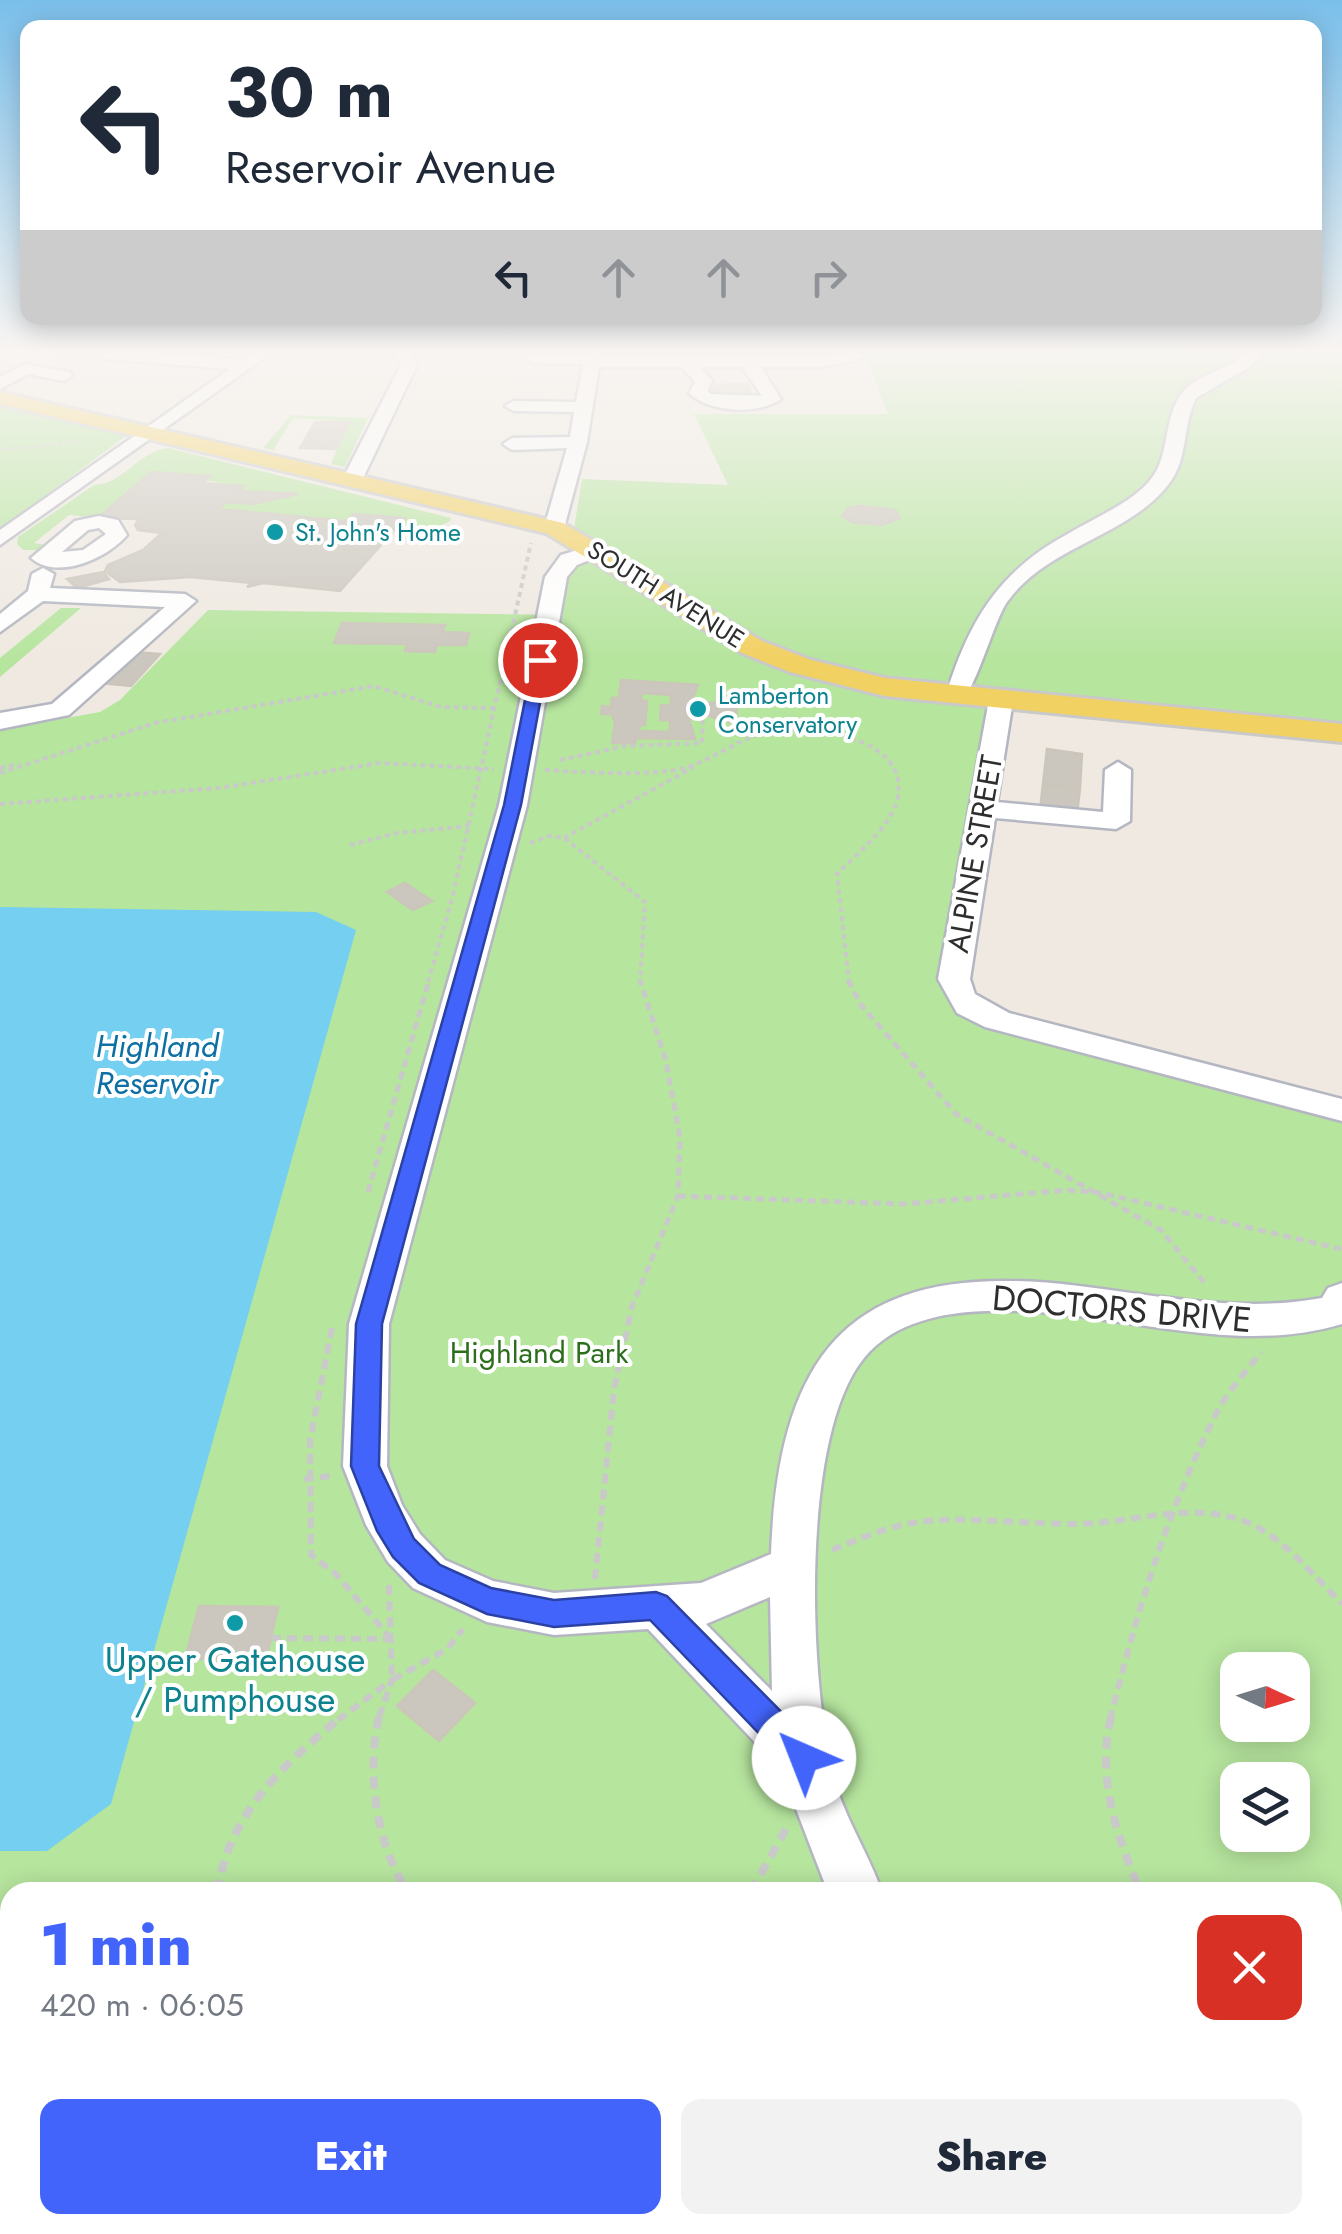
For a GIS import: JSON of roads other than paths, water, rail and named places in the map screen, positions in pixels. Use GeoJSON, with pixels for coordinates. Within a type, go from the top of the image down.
{"type":"FeatureCollection","features":[{"type":"Feature","properties":{"kind":"main road","name":"SOUTH AVENUE"},"geometry":{"type":"LineString","coordinates":[[241,453],[554,528],[598,550],[756,648],[838,677],[1001,700],[1342,734]]}},
{"type":"Feature","properties":{"kind":"street"},"geometry":{"type":"LineString","coordinates":[[0,539],[122,453]]}},
{"type":"Feature","properties":{"kind":"street"},"geometry":{"type":"LineString","coordinates":[[352,480],[365,453]]}},
{"type":"Feature","properties":{"kind":"street"},"geometry":{"type":"LineString","coordinates":[[554,528],[575,453]]}},
{"type":"Feature","properties":{"kind":"street"},"geometry":{"type":"LineString","coordinates":[[958,695],[973,640],[993,603],[1047,555],[1114,518],[1158,484],[1177,453]]}},
{"type":"Feature","properties":{"kind":"street"},"geometry":{"type":"LineString","coordinates":[[598,550],[569,560],[556,577],[520,770],[369,1324],[365,1466],[388,1522],[404,1548],[429,1574],[487,1601],[554,1614],[703,1604],[791,1567]]}},
{"type":"Feature","properties":{"kind":"street"},"geometry":{"type":"LineString","coordinates":[[0,553],[42,558],[44,568],[38,594],[0,625]]}},
{"type":"Feature","properties":{"kind":"street"},"geometry":{"type":"LineString","coordinates":[[0,721],[60,710],[184,601],[38,594]]}},
{"type":"Feature","properties":{"kind":"street","name":"ALPINE STREET"},"geometry":{"type":"LineString","coordinates":[[1001,700],[954,979],[966,1006],[997,1020],[1342,1110]]}},
{"type":"Feature","properties":{"kind":"street"},"geometry":{"type":"LineString","coordinates":[[981,809],[1116,821],[1118,770]]}},
{"type":"Feature","properties":{"kind":"street","name":"DOCTORS DRIVE"},"geometry":{"type":"LineString","coordinates":[[808,1772],[791,1567],[815,1401],[850,1346],[890,1318],[927,1302],[992,1296],[1293,1322],[1335,1311],[1342,1298]]}},
{"type":"Feature","properties":{"kind":"street"},"geometry":{"type":"LineString","coordinates":[[656,1606],[808,1772],[851,1882]]}},
{"type":"Feature","properties":{"kind":"water","name":"Highland Reservoir"},"geometry":{"type":"Polygon","coordinates":[[[0,907],[316,912],[356,930],[111,1804],[47,1851],[0,1851],[0,907]]]}},
{"type":"Feature","properties":{"kind":"place","name":"St. John's Home"},"geometry":{"type":"Point","coordinates":[275,532]}},
{"type":"Feature","properties":{"kind":"place","name":"Lamberton Conservatory"},"geometry":{"type":"Point","coordinates":[698,709]}},
{"type":"Feature","properties":{"kind":"place","name":"Upper Gatehouse / Pumphouse"},"geometry":{"type":"Point","coordinates":[235,1623]}},
{"type":"Feature","properties":{"kind":"park label","name":"Highland Park"},"geometry":{"type":"Point","coordinates":[539,1353]}}]}
